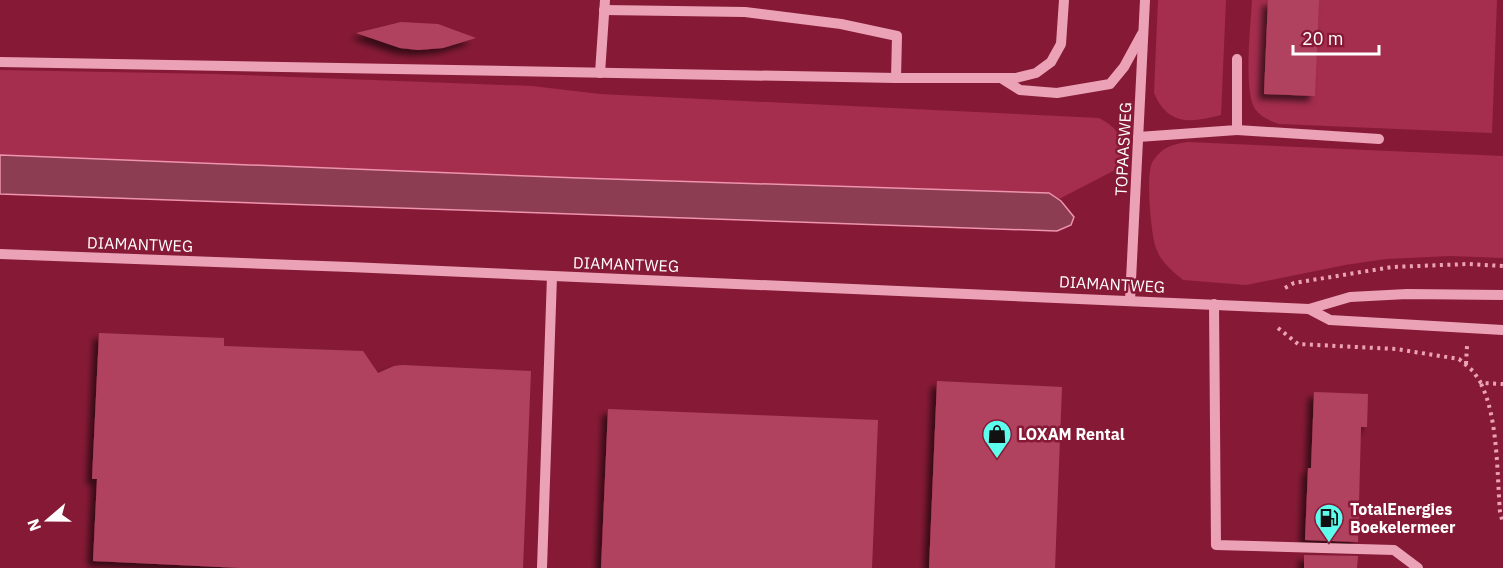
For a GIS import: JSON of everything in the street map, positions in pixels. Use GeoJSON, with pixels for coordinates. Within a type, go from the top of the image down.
{"type":"FeatureCollection","features":[{"type":"Feature","properties":{"kind":"street"},"geometry":{"type":"LineString","coordinates":[[0,62],[896,78],[1016,78],[1036,73],[1051,62],[1062,44],[1064,0]]}},
{"type":"Feature","properties":{"kind":"street","name":"TOPAASWEG"},"geometry":{"type":"LineString","coordinates":[[1130,300],[1145,0]]}},
{"type":"Feature","properties":{"kind":"street"},"geometry":{"type":"LineString","coordinates":[[600,73],[604,5],[745,12],[841,24],[897,36],[896,78]]}},
{"type":"Feature","properties":{"kind":"street"},"geometry":{"type":"LineString","coordinates":[[1000,78],[1020,90],[1057,93],[1110,84],[1124,67],[1143,32]]}},
{"type":"Feature","properties":{"kind":"street"},"geometry":{"type":"LineString","coordinates":[[1237,59],[1237,130]]}},
{"type":"Feature","properties":{"kind":"street"},"geometry":{"type":"LineString","coordinates":[[1138,137],[1237,130],[1379,139]]}},
{"type":"Feature","properties":{"kind":"street","name":"DIAMANTWEG"},"geometry":{"type":"LineString","coordinates":[[0,254],[1309,309],[1350,297],[1407,294],[1503,295]]}},
{"type":"Feature","properties":{"kind":"street"},"geometry":{"type":"LineString","coordinates":[[542,568],[552,276]]}},
{"type":"Feature","properties":{"kind":"street"},"geometry":{"type":"LineString","coordinates":[[1214,304],[1216,545],[1394,550],[1418,568]]}},
{"type":"Feature","properties":{"kind":"street","name":"DIAMANTWEG"},"geometry":{"type":"LineString","coordinates":[[1309,309],[1330,320],[1503,330]]}},
{"type":"Feature","properties":{"kind":"path"},"geometry":{"type":"LineString","coordinates":[[1251,306],[1298,344],[1396,349],[1459,359],[1473,371],[1487,395],[1491,414],[1503,523]]}},
{"type":"Feature","properties":{"kind":"path"},"geometry":{"type":"LineString","coordinates":[[1481,383],[1503,384]]}},
{"type":"Feature","properties":{"kind":"shaded area"},"geometry":{"type":"Polygon","coordinates":[[[1158,0],[1226,0],[1221,115],[1200,120],[1182,119],[1173,117],[1160,104],[1154,93],[1158,0]]]}},
{"type":"Feature","properties":{"kind":"shaded area"},"geometry":{"type":"Polygon","coordinates":[[[1252,0],[1497,0],[1492,133],[1279,124],[1266,118],[1255,109],[1249,87],[1252,0]]]}},
{"type":"Feature","properties":{"kind":"shaded area"},"geometry":{"type":"Polygon","coordinates":[[[0,70],[217,74],[532,86],[600,94],[1099,118],[1117,132],[1121,143],[1121,167],[1059,199],[1049,193],[579,178],[0,155],[0,70]]]}},
{"type":"Feature","properties":{"kind":"shaded area"},"geometry":{"type":"Polygon","coordinates":[[[1188,142],[1503,156],[1503,258],[1450,256],[1386,259],[1246,285],[1183,280],[1164,262],[1156,248],[1151,217],[1149,177],[1153,161],[1160,152],[1173,145],[1188,142]]]}},
{"type":"Feature","properties":{"kind":"shaded area"},"geometry":{"type":"Polygon","coordinates":[[[0,155],[579,178],[1049,193],[1061,201],[1074,217],[1071,225],[1057,231],[0,194],[0,155]]]}},
{"type":"Feature","properties":{"kind":"building"},"geometry":{"type":"Polygon","coordinates":[[[1268,0],[1319,0],[1315,96],[1264,94],[1268,0]]]}},
{"type":"Feature","properties":{"kind":"building"},"geometry":{"type":"Polygon","coordinates":[[[401,22],[438,24],[476,38],[443,48],[418,50],[400,48],[356,33],[401,22]]]}},
{"type":"Feature","properties":{"kind":"building"},"geometry":{"type":"Polygon","coordinates":[[[99,333],[224,338],[224,346],[363,351],[378,373],[402,365],[531,371],[523,568],[241,568],[93,561],[97,479],[92,479],[99,333]]]}},
{"type":"Feature","properties":{"kind":"building"},"geometry":{"type":"Polygon","coordinates":[[[937,381],[1062,387],[1055,568],[929,568],[937,381]]]}},
{"type":"Feature","properties":{"kind":"building"},"geometry":{"type":"Polygon","coordinates":[[[1314,392],[1368,394],[1367,427],[1361,427],[1358,542],[1305,540],[1314,392]]]}},
{"type":"Feature","properties":{"kind":"building"},"geometry":{"type":"Polygon","coordinates":[[[608,409],[878,420],[872,568],[601,568],[608,409]]]}},
{"type":"Feature","properties":{"kind":"building"},"geometry":{"type":"Polygon","coordinates":[[[1304,555],[1358,556],[1357,568],[1304,568],[1304,555]]]}},
{"type":"Feature","properties":{"kind":"place","name":"LOXAM Rental"},"geometry":{"type":"Point","coordinates":[997,460]}},
{"type":"Feature","properties":{"kind":"place","name":"TotalEnergies Boekelermeer"},"geometry":{"type":"Point","coordinates":[1329,544]}}]}
